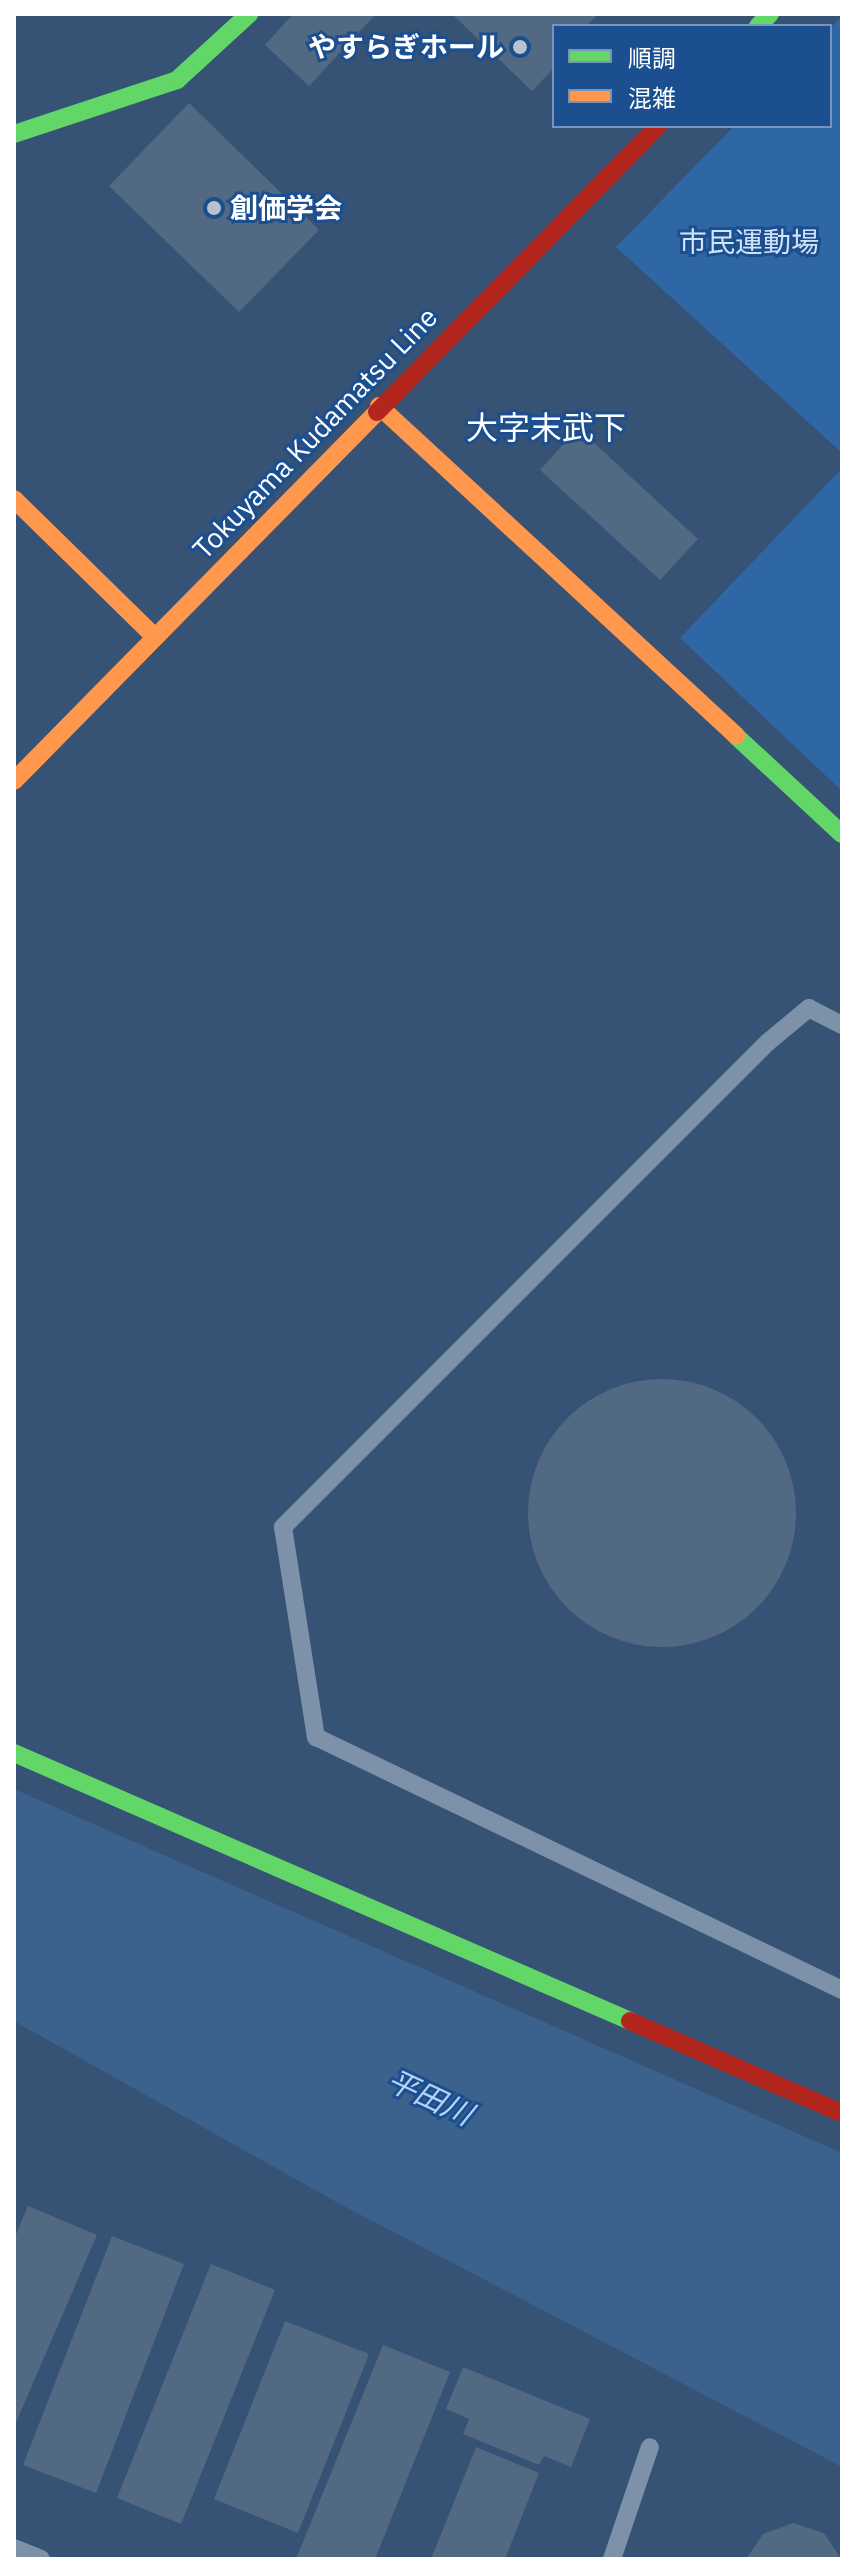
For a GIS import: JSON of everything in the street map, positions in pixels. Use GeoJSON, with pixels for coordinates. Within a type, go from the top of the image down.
{"type":"FeatureCollection","features":[{"type":"Feature","properties":{"kind":"street"},"geometry":{"type":"LineString","coordinates":[[14,134],[177,80],[249,14]]}},
{"type":"Feature","properties":{"kind":"street","name":"Tokuyama Kudamatsu Line"},"geometry":{"type":"LineString","coordinates":[[14,781],[379,406],[656,128]]}},
{"type":"Feature","properties":{"kind":"street"},"geometry":{"type":"LineString","coordinates":[[379,406],[842,834]]}},
{"type":"Feature","properties":{"kind":"street"},"geometry":{"type":"LineString","coordinates":[[14,499],[155,637]]}},
{"type":"Feature","properties":{"kind":"street"},"geometry":{"type":"LineString","coordinates":[[14,1753],[842,2113]]}},
{"type":"Feature","properties":{"kind":"lane"},"geometry":{"type":"LineString","coordinates":[[842,1025],[809,1008],[768,1042],[283,1527],[316,1737],[842,1990]]}},
{"type":"Feature","properties":{"kind":"lane"},"geometry":{"type":"LineString","coordinates":[[612,2559],[650,2447]]}},
{"type":"Feature","properties":{"kind":"lane"},"geometry":{"type":"LineString","coordinates":[[14,2548],[41,2559]]}},
{"type":"Feature","properties":{"kind":"green space","name":"市民運動場"},"geometry":{"type":"Polygon","coordinates":[[[842,16],[842,453],[616,247],[732,128],[832,128],[832,26],[842,16]]]}},
{"type":"Feature","properties":{"kind":"green space"},"geometry":{"type":"Polygon","coordinates":[[[842,468],[842,791],[680,638],[842,468]]]}},
{"type":"Feature","properties":{"kind":"water","name":"平田川"},"geometry":{"type":"Polygon","coordinates":[[[14,1789],[842,2153],[842,2467],[338,2203],[14,2021],[14,1789]]]}},
{"type":"Feature","properties":{"kind":"building"},"geometry":{"type":"Polygon","coordinates":[[[293,14],[376,14],[309,86],[265,45],[293,14]]]}},
{"type":"Feature","properties":{"kind":"building","name":"やすらぎホール"},"geometry":{"type":"Polygon","coordinates":[[[452,14],[598,14],[589,24],[552,24],[552,70],[532,91],[452,14]]]}},
{"type":"Feature","properties":{"kind":"building","name":"創価学会"},"geometry":{"type":"Polygon","coordinates":[[[189,103],[319,230],[239,312],[109,186],[189,103]]]}},
{"type":"Feature","properties":{"kind":"building"},"geometry":{"type":"Polygon","coordinates":[[[578,428],[698,539],[660,580],[540,470],[578,428]]]}},
{"type":"Feature","properties":{"kind":"building"},"geometry":{"type":"Polygon","coordinates":[[[675,1379],[713,1389],[737,1401],[757,1418],[774,1438],[786,1462],[794,1487],[794,1539],[786,1564],[774,1588],[757,1608],[737,1625],[713,1637],[688,1645],[649,1647],[611,1637],[587,1625],[558,1598],[538,1564],[530,1539],[528,1500],[538,1462],[550,1438],[577,1409],[611,1389],[636,1381],[675,1379]]]}},
{"type":"Feature","properties":{"kind":"building"},"geometry":{"type":"Polygon","coordinates":[[[28,2206],[97,2235],[14,2427],[14,2239],[28,2206]]]}},
{"type":"Feature","properties":{"kind":"building"},"geometry":{"type":"Polygon","coordinates":[[[112,2236],[184,2264],[96,2493],[23,2465],[112,2236]]]}},
{"type":"Feature","properties":{"kind":"building"},"geometry":{"type":"Polygon","coordinates":[[[211,2264],[275,2290],[181,2524],[117,2498],[211,2264]]]}},
{"type":"Feature","properties":{"kind":"building"},"geometry":{"type":"Polygon","coordinates":[[[285,2321],[369,2354],[298,2533],[214,2499],[285,2321]]]}},
{"type":"Feature","properties":{"kind":"building"},"geometry":{"type":"Polygon","coordinates":[[[383,2345],[450,2372],[375,2559],[296,2559],[383,2345]]]}},
{"type":"Feature","properties":{"kind":"building"},"geometry":{"type":"Polygon","coordinates":[[[463,2367],[590,2419],[571,2467],[544,2456],[539,2465],[463,2434],[469,2419],[446,2409],[463,2367]]]}},
{"type":"Feature","properties":{"kind":"building"},"geometry":{"type":"Polygon","coordinates":[[[476,2447],[539,2473],[505,2559],[431,2559],[476,2447]]]}},
{"type":"Feature","properties":{"kind":"building"},"geometry":{"type":"Polygon","coordinates":[[[793,2523],[824,2533],[841,2559],[746,2559],[763,2534],[793,2523]]]}},
{"type":"Feature","properties":{"kind":"traffic: fast"},"geometry":{"type":"LineString","coordinates":[[14,134],[177,80],[249,14]]}},
{"type":"Feature","properties":{"kind":"traffic: fast"},"geometry":{"type":"LineString","coordinates":[[760,24],[770,14]]}},
{"type":"Feature","properties":{"kind":"traffic: fast"},"geometry":{"type":"LineString","coordinates":[[736,736],[842,834]]}},
{"type":"Feature","properties":{"kind":"traffic: fast"},"geometry":{"type":"LineString","coordinates":[[14,1753],[630,2021]]}},
{"type":"Feature","properties":{"kind":"traffic: slow"},"geometry":{"type":"LineString","coordinates":[[379,406],[736,736]]}},
{"type":"Feature","properties":{"kind":"traffic: slow"},"geometry":{"type":"LineString","coordinates":[[14,781],[377,412]]}},
{"type":"Feature","properties":{"kind":"traffic: slow"},"geometry":{"type":"LineString","coordinates":[[14,499],[155,637]]}},
{"type":"Feature","properties":{"kind":"traffic: jam"},"geometry":{"type":"LineString","coordinates":[[377,412],[656,128]]}},
{"type":"Feature","properties":{"kind":"traffic: jam"},"geometry":{"type":"LineString","coordinates":[[630,2021],[842,2113]]}},
{"type":"Feature","properties":{"kind":"place","name":"やすらぎホール"},"geometry":{"type":"Point","coordinates":[520,47]}},
{"type":"Feature","properties":{"kind":"place","name":"創価学会"},"geometry":{"type":"Point","coordinates":[214,208]}},
{"type":"Feature","properties":{"kind":"district","name":"大字末武下"},"geometry":{"type":"Point","coordinates":[546,427]}}]}
